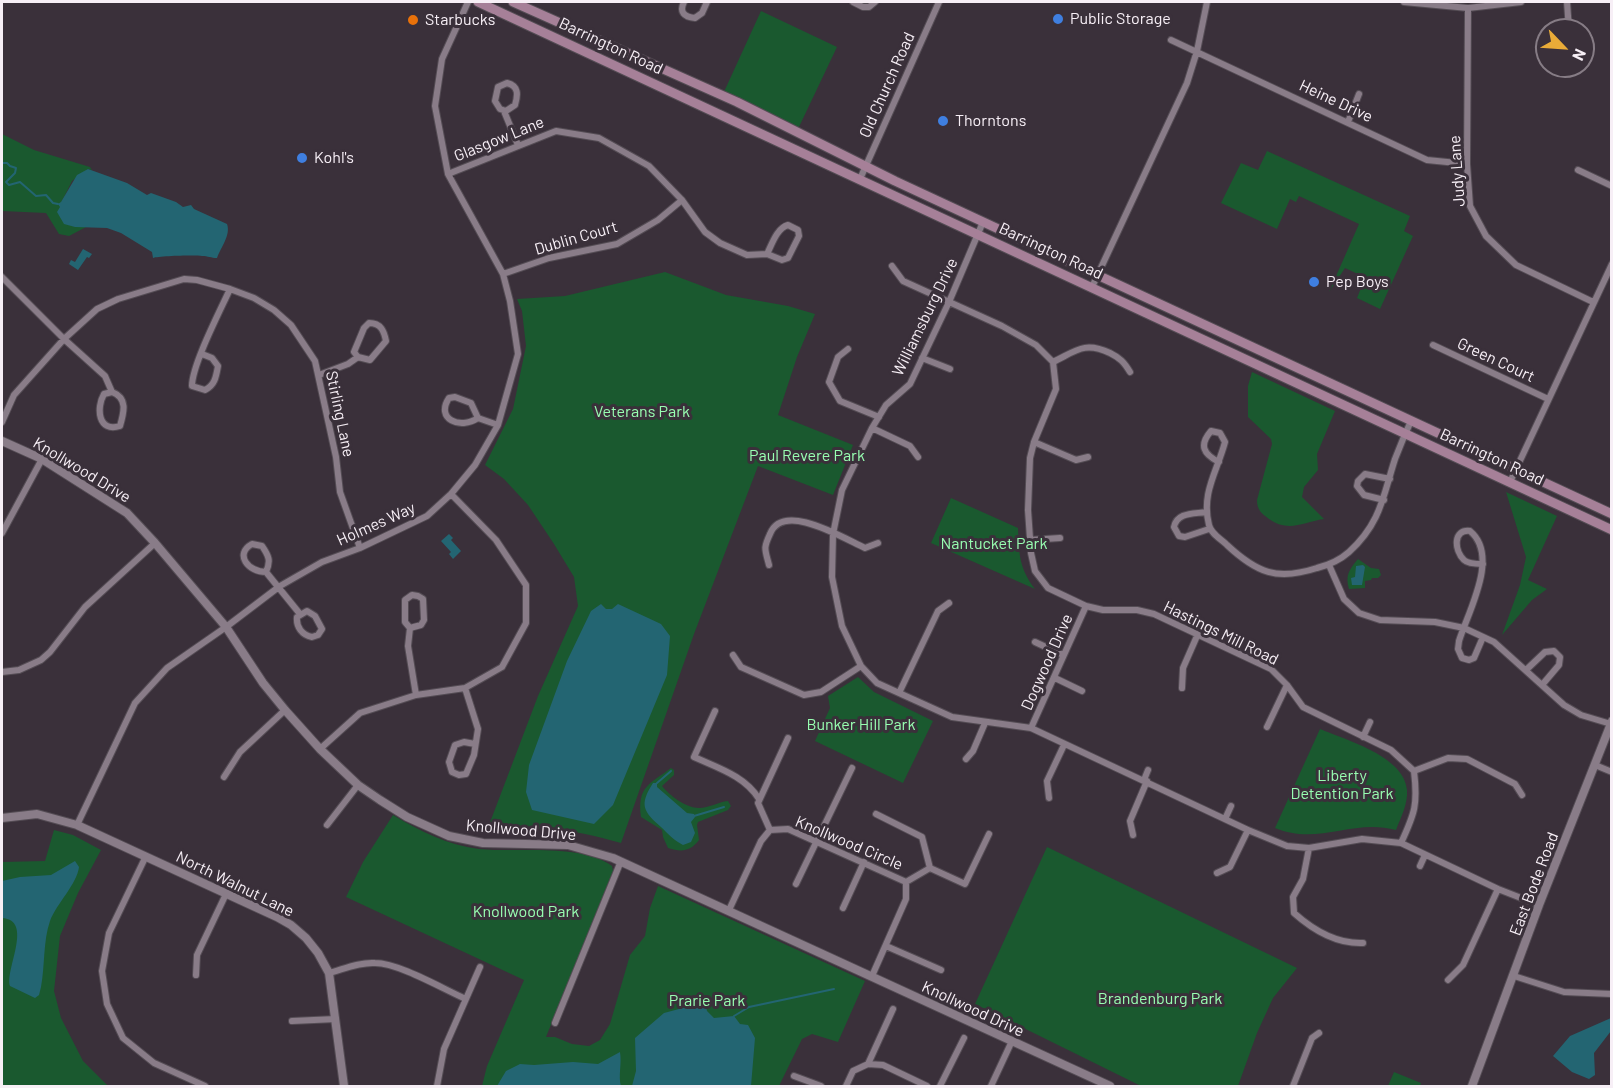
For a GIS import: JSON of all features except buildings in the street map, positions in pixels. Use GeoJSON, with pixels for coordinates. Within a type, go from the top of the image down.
{"type":"FeatureCollection","features":[{"type":"Feature","properties":{"kind":"main road","name":"Barrington Road"},"geometry":{"type":"LineString","coordinates":[[478,2],[1611,530]]}},
{"type":"Feature","properties":{"kind":"main road","name":"Barrington Road"},"geometry":{"type":"LineString","coordinates":[[513,2],[737,102],[983,222],[1611,514]]}},
{"type":"Feature","properties":{"kind":"street","name":"Holmes Way"},"geometry":{"type":"LineString","coordinates":[[77,825],[135,703],[167,668],[280,586],[322,562],[360,548],[427,516],[451,494],[475,465],[498,425],[518,354],[510,301],[503,274],[448,174],[435,106],[442,59],[468,2]]}},
{"type":"Feature","properties":{"kind":"street"},"geometry":{"type":"LineString","coordinates":[[684,2],[682,12],[695,18],[702,13],[707,2]]}},
{"type":"Feature","properties":{"kind":"street"},"geometry":{"type":"LineString","coordinates":[[853,2],[863,7],[869,7],[875,2]]}},
{"type":"Feature","properties":{"kind":"street","name":"Old Church Road"},"geometry":{"type":"LineString","coordinates":[[860,179],[939,2]]}},
{"type":"Feature","properties":{"kind":"street"},"geometry":{"type":"LineString","coordinates":[[1092,287],[1182,93],[1197,51],[1207,2]]}},
{"type":"Feature","properties":{"kind":"street"},"geometry":{"type":"LineString","coordinates":[[1404,2],[1468,8],[1521,2]]}},
{"type":"Feature","properties":{"kind":"street"},"geometry":{"type":"LineString","coordinates":[[1568,2],[1569,18]]}},
{"type":"Feature","properties":{"kind":"street","name":"Judy Lane"},"geometry":{"type":"LineString","coordinates":[[1468,8],[1467,164],[1470,206],[1486,236],[1516,265],[1593,302]]}},
{"type":"Feature","properties":{"kind":"street","name":"Heine Drive"},"geometry":{"type":"LineString","coordinates":[[1171,40],[1428,160],[1467,164]]}},
{"type":"Feature","properties":{"kind":"street"},"geometry":{"type":"LineString","coordinates":[[504,111],[510,110],[515,105],[517,91],[513,85],[507,83],[498,87],[495,101],[497,107],[504,111],[518,146]]}},
{"type":"Feature","properties":{"kind":"street"},"geometry":{"type":"LineString","coordinates":[[1348,122],[1359,94]]}},
{"type":"Feature","properties":{"kind":"street","name":"Glasgow Lane"},"geometry":{"type":"LineString","coordinates":[[448,174],[556,131],[599,138],[649,166],[682,200],[705,231],[720,243],[747,255],[767,254],[782,260],[788,258],[799,238],[798,230],[788,225],[782,227],[767,254]]}},
{"type":"Feature","properties":{"kind":"street"},"geometry":{"type":"LineString","coordinates":[[1578,170],[1611,186]]}},
{"type":"Feature","properties":{"kind":"street","name":"Dublin Court"},"geometry":{"type":"LineString","coordinates":[[503,274],[549,258],[617,244],[658,220],[682,200]]}},
{"type":"Feature","properties":{"kind":"street","name":"Williamsburg Drive"},"geometry":{"type":"LineString","coordinates":[[983,222],[949,302],[910,384],[886,405],[872,428],[842,490],[833,534],[832,577],[842,626],[861,666],[877,683],[952,717],[1031,729],[1287,846],[1309,848],[1362,839],[1401,843],[1498,889],[1539,905]]}},
{"type":"Feature","properties":{"kind":"street"},"geometry":{"type":"LineString","coordinates":[[1510,482],[1611,264]]}},
{"type":"Feature","properties":{"kind":"street"},"geometry":{"type":"LineString","coordinates":[[892,267],[903,281],[1002,326],[1036,345],[1053,362],[1082,348],[1095,346],[1122,359],[1130,372]]}},
{"type":"Feature","properties":{"kind":"street"},"geometry":{"type":"LineString","coordinates":[[2,277],[105,376],[112,392],[124,400],[120,426],[114,428],[106,426],[99,409],[104,394],[112,392]]}},
{"type":"Feature","properties":{"kind":"street","name":"Stirling Lane"},"geometry":{"type":"LineString","coordinates":[[2,422],[14,395],[64,339],[91,314],[109,303],[184,279],[230,289],[254,298],[274,310],[291,325],[315,361],[336,457],[340,492],[360,548]]}},
{"type":"Feature","properties":{"kind":"street"},"geometry":{"type":"LineString","coordinates":[[202,354],[212,358],[218,366],[211,387],[205,390],[192,386],[192,376],[230,289]]}},
{"type":"Feature","properties":{"kind":"street"},"geometry":{"type":"LineString","coordinates":[[319,375],[348,364],[358,357],[370,360],[386,341],[381,327],[369,323],[364,328],[354,352],[358,357]]}},
{"type":"Feature","properties":{"kind":"street","name":"Green Court"},"geometry":{"type":"LineString","coordinates":[[1433,345],[1548,399]]}},
{"type":"Feature","properties":{"kind":"street"},"geometry":{"type":"LineString","coordinates":[[848,348],[838,357],[829,382],[840,401],[879,417]]}},
{"type":"Feature","properties":{"kind":"street"},"geometry":{"type":"LineString","coordinates":[[922,358],[950,369]]}},
{"type":"Feature","properties":{"kind":"street","name":"Hastings Mill Road"},"geometry":{"type":"LineString","coordinates":[[1053,362],[1056,389],[1034,442],[1029,475],[1030,540],[1035,571],[1048,588],[1086,606],[1103,610],[1137,610],[1154,615],[1271,669],[1303,707],[1391,750],[1414,771]]}},
{"type":"Feature","properties":{"kind":"street"},"geometry":{"type":"LineString","coordinates":[[478,418],[466,424],[458,423],[446,414],[445,404],[449,398],[464,400],[471,403],[478,418],[498,425]]}},
{"type":"Feature","properties":{"kind":"street"},"geometry":{"type":"LineString","coordinates":[[1219,462],[1209,457],[1204,449],[1204,439],[1211,431],[1220,433],[1225,442],[1219,462],[1207,493],[1206,512],[1209,529],[1243,560],[1271,573],[1296,575],[1329,565],[1351,551],[1372,524],[1384,500],[1411,421]]}},
{"type":"Feature","properties":{"kind":"street"},"geometry":{"type":"LineString","coordinates":[[872,428],[910,446],[918,457]]}},
{"type":"Feature","properties":{"kind":"street","name":"Knollwood Drive"},"geometry":{"type":"LineString","coordinates":[[2,441],[42,459],[127,513],[226,627],[263,683],[320,749],[358,784],[407,817],[449,836],[483,843],[568,845],[621,861],[1110,1086]]}},
{"type":"Feature","properties":{"kind":"street"},"geometry":{"type":"LineString","coordinates":[[1034,442],[1076,460],[1088,457]]}},
{"type":"Feature","properties":{"kind":"street"},"geometry":{"type":"LineString","coordinates":[[2,533],[42,459]]}},
{"type":"Feature","properties":{"kind":"street"},"geometry":{"type":"LineString","coordinates":[[1384,500],[1364,495],[1357,486],[1358,481],[1365,474],[1390,479]]}},
{"type":"Feature","properties":{"kind":"street"},"geometry":{"type":"LineString","coordinates":[[320,749],[360,713],[416,695],[465,688],[502,667],[526,623],[526,585],[496,540],[451,494]]}},
{"type":"Feature","properties":{"kind":"street"},"geometry":{"type":"LineString","coordinates":[[1206,512],[1179,517],[1174,527],[1179,536],[1185,537],[1209,529]]}},
{"type":"Feature","properties":{"kind":"street"},"geometry":{"type":"LineString","coordinates":[[769,565],[764,547],[772,527],[785,520],[802,520],[865,548],[878,543]]}},
{"type":"Feature","properties":{"kind":"street"},"geometry":{"type":"LineString","coordinates":[[1483,564],[1464,561],[1461,557],[1456,543],[1461,532],[1470,531],[1478,540],[1483,564],[1482,576],[1458,649],[1462,658],[1468,660],[1474,658],[1483,637]]}},
{"type":"Feature","properties":{"kind":"street"},"geometry":{"type":"LineString","coordinates":[[1030,540],[1060,538]]}},
{"type":"Feature","properties":{"kind":"street"},"geometry":{"type":"LineString","coordinates":[[2,672],[19,670],[41,660],[50,652],[85,607],[155,543]]}},
{"type":"Feature","properties":{"kind":"street"},"geometry":{"type":"LineString","coordinates":[[266,572],[270,557],[262,546],[252,543],[244,549],[248,565],[257,572],[266,572],[280,586],[300,614]]}},
{"type":"Feature","properties":{"kind":"street"},"geometry":{"type":"LineString","coordinates":[[1329,565],[1344,599],[1359,613],[1380,620],[1435,622],[1464,628],[1494,642],[1564,705],[1581,715],[1611,722]]}},
{"type":"Feature","properties":{"kind":"street"},"geometry":{"type":"LineString","coordinates":[[410,628],[421,625],[424,620],[423,599],[412,595],[405,600],[405,622],[410,628],[408,646],[416,695]]}},
{"type":"Feature","properties":{"kind":"street"},"geometry":{"type":"LineString","coordinates":[[899,693],[938,611],[949,603]]}},
{"type":"Feature","properties":{"kind":"street","name":"Dogwood Drive"},"geometry":{"type":"LineString","coordinates":[[1031,729],[1086,606]]}},
{"type":"Feature","properties":{"kind":"street"},"geometry":{"type":"LineString","coordinates":[[307,611],[315,616],[322,629],[318,635],[312,637],[303,633],[296,622],[300,614],[307,611]]}},
{"type":"Feature","properties":{"kind":"street"},"geometry":{"type":"LineString","coordinates":[[1182,688],[1183,668],[1197,636]]}},
{"type":"Feature","properties":{"kind":"street"},"geometry":{"type":"LineString","coordinates":[[1035,642],[1063,655]]}},
{"type":"Feature","properties":{"kind":"street"},"geometry":{"type":"LineString","coordinates":[[1526,670],[1545,652],[1554,651],[1560,657],[1559,665],[1542,685]]}},
{"type":"Feature","properties":{"kind":"street"},"geometry":{"type":"LineString","coordinates":[[733,655],[741,667],[804,695],[821,692],[861,666]]}},
{"type":"Feature","properties":{"kind":"street"},"geometry":{"type":"LineString","coordinates":[[1055,678],[1082,691]]}},
{"type":"Feature","properties":{"kind":"street"},"geometry":{"type":"LineString","coordinates":[[1267,727],[1287,686]]}},
{"type":"Feature","properties":{"kind":"street"},"geometry":{"type":"LineString","coordinates":[[465,688],[477,724],[474,756],[468,772],[459,775],[452,772],[449,762],[455,745],[464,742],[475,744]]}},
{"type":"Feature","properties":{"kind":"street"},"geometry":{"type":"LineString","coordinates":[[224,777],[240,752],[285,710]]}},
{"type":"Feature","properties":{"kind":"street"},"geometry":{"type":"LineString","coordinates":[[715,711],[694,757],[743,780],[753,788],[759,799]]}},
{"type":"Feature","properties":{"kind":"street"},"geometry":{"type":"LineString","coordinates":[[977,722],[979,713]]}},
{"type":"Feature","properties":{"kind":"street"},"geometry":{"type":"LineString","coordinates":[[1363,736],[1370,722]]}},
{"type":"Feature","properties":{"kind":"street","name":"East Bode Road"},"geometry":{"type":"LineString","coordinates":[[1472,1086],[1539,905],[1611,722]]}},
{"type":"Feature","properties":{"kind":"street"},"geometry":{"type":"LineString","coordinates":[[966,759],[973,751],[985,723]]}},
{"type":"Feature","properties":{"kind":"street"},"geometry":{"type":"LineString","coordinates":[[770,830],[758,803],[788,738]]}},
{"type":"Feature","properties":{"kind":"street"},"geometry":{"type":"LineString","coordinates":[[1049,798],[1047,781],[1064,745]]}},
{"type":"Feature","properties":{"kind":"street"},"geometry":{"type":"LineString","coordinates":[[1401,843],[1414,814],[1417,796],[1414,771],[1448,758],[1467,759],[1515,784],[1522,795]]}},
{"type":"Feature","properties":{"kind":"street"},"geometry":{"type":"LineString","coordinates":[[1595,765],[1611,772]]}},
{"type":"Feature","properties":{"kind":"street"},"geometry":{"type":"LineString","coordinates":[[796,884],[852,768]]}},
{"type":"Feature","properties":{"kind":"street"},"geometry":{"type":"LineString","coordinates":[[1132,835],[1130,821],[1148,770]]}},
{"type":"Feature","properties":{"kind":"street"},"geometry":{"type":"LineString","coordinates":[[327,825],[358,784]]}},
{"type":"Feature","properties":{"kind":"street"},"geometry":{"type":"LineString","coordinates":[[1225,819],[1231,806]]}},
{"type":"Feature","properties":{"kind":"street","name":"North Walnut Lane"},"geometry":{"type":"LineString","coordinates":[[2,818],[37,814],[77,825],[284,921],[299,931],[318,952],[329,973],[344,1086]]}},
{"type":"Feature","properties":{"kind":"street"},"geometry":{"type":"LineString","coordinates":[[876,814],[922,837],[930,868]]}},
{"type":"Feature","properties":{"kind":"street","name":"Knollwood Circle"},"geometry":{"type":"LineString","coordinates":[[729,910],[761,841],[770,830],[788,829],[864,862],[906,882],[906,899],[872,976]]}},
{"type":"Feature","properties":{"kind":"street"},"geometry":{"type":"LineString","coordinates":[[1217,873],[1230,867],[1248,830]]}},
{"type":"Feature","properties":{"kind":"street"},"geometry":{"type":"LineString","coordinates":[[930,868],[965,884],[989,834]]}},
{"type":"Feature","properties":{"kind":"street"},"geometry":{"type":"LineString","coordinates":[[1309,848],[1303,879],[1293,897],[1294,913],[1309,926],[1346,944],[1363,944]]}},
{"type":"Feature","properties":{"kind":"street"},"geometry":{"type":"LineString","coordinates":[[1420,866],[1425,855]]}},
{"type":"Feature","properties":{"kind":"street"},"geometry":{"type":"LineString","coordinates":[[146,856],[109,933],[102,971],[107,1004],[123,1038],[154,1063],[205,1086]]}},
{"type":"Feature","properties":{"kind":"street"},"geometry":{"type":"LineString","coordinates":[[555,1023],[621,861]]}},
{"type":"Feature","properties":{"kind":"street"},"geometry":{"type":"LineString","coordinates":[[843,908],[864,862]]}},
{"type":"Feature","properties":{"kind":"street"},"geometry":{"type":"LineString","coordinates":[[906,882],[930,868]]}},
{"type":"Feature","properties":{"kind":"street"},"geometry":{"type":"LineString","coordinates":[[1448,980],[1463,965],[1498,889]]}},
{"type":"Feature","properties":{"kind":"street"},"geometry":{"type":"LineString","coordinates":[[196,975],[196,955],[226,894]]}},
{"type":"Feature","properties":{"kind":"street"},"geometry":{"type":"LineString","coordinates":[[886,946],[941,970]]}},
{"type":"Feature","properties":{"kind":"street"},"geometry":{"type":"LineString","coordinates":[[329,973],[362,963],[377,963],[392,966],[466,999]]}},
{"type":"Feature","properties":{"kind":"street"},"geometry":{"type":"LineString","coordinates":[[437,1086],[444,1049],[480,967]]}},
{"type":"Feature","properties":{"kind":"street"},"geometry":{"type":"LineString","coordinates":[[1514,976],[1564,992],[1611,994]]}},
{"type":"Feature","properties":{"kind":"street"},"geometry":{"type":"LineString","coordinates":[[868,1064],[893,1009]]}},
{"type":"Feature","properties":{"kind":"street"},"geometry":{"type":"LineString","coordinates":[[292,1022],[336,1019]]}},
{"type":"Feature","properties":{"kind":"street"},"geometry":{"type":"LineString","coordinates":[[1293,1086],[1312,1038],[1319,1033]]}},
{"type":"Feature","properties":{"kind":"street"},"geometry":{"type":"LineString","coordinates":[[940,1086],[964,1038]]}},
{"type":"Feature","properties":{"kind":"street"},"geometry":{"type":"LineString","coordinates":[[991,1086],[1012,1041]]}},
{"type":"Feature","properties":{"kind":"street"},"geometry":{"type":"LineString","coordinates":[[846,1086],[853,1071],[868,1064],[883,1065],[927,1086]]}},
{"type":"Feature","properties":{"kind":"street"},"geometry":{"type":"LineString","coordinates":[[794,1076],[821,1086]]}},
{"type":"Feature","properties":{"kind":"green space"},"geometry":{"type":"Polygon","coordinates":[[[761,11],[837,47],[798,129],[723,94],[761,11]]]}},
{"type":"Feature","properties":{"kind":"green space"},"geometry":{"type":"Polygon","coordinates":[[[2,134],[34,150],[90,167],[92,170],[88,169],[72,181],[61,203],[75,227],[88,226],[69,236],[59,234],[46,213],[2,211],[2,134]]]}},
{"type":"Feature","properties":{"kind":"green space"},"geometry":{"type":"Polygon","coordinates":[[[1267,151],[1410,216],[1404,231],[1413,236],[1380,309],[1357,298],[1363,283],[1360,275],[1345,268],[1329,292],[1359,224],[1299,196],[1296,202],[1290,199],[1277,229],[1221,203],[1241,163],[1258,170],[1267,151]]]}},
{"type":"Feature","properties":{"kind":"green space","name":"Veterans Park"},"geometry":{"type":"Polygon","coordinates":[[[665,272],[726,295],[788,306],[815,314],[797,357],[778,415],[853,445],[833,495],[758,466],[694,634],[621,843],[565,831],[509,829],[489,825],[538,696],[578,606],[574,577],[554,544],[528,505],[504,479],[485,465],[513,409],[526,346],[522,311],[517,299],[565,296],[665,272]]]}},
{"type":"Feature","properties":{"kind":"green space"},"geometry":{"type":"Polygon","coordinates":[[[1252,372],[1335,411],[1317,454],[1318,470],[1304,487],[1302,497],[1324,519],[1290,526],[1283,525],[1269,519],[1259,509],[1257,500],[1272,444],[1271,439],[1248,417],[1248,386],[1252,372]]]}},
{"type":"Feature","properties":{"kind":"green space"},"geometry":{"type":"Polygon","coordinates":[[[1506,492],[1557,516],[1528,580],[1547,589],[1532,600],[1502,635],[1520,585],[1526,557],[1506,492]]]}},
{"type":"Feature","properties":{"kind":"green space","name":"Nantucket Park"},"geometry":{"type":"Polygon","coordinates":[[[951,498],[1018,528],[1021,560],[1035,589],[931,543],[951,498]]]}},
{"type":"Feature","properties":{"kind":"green space"},"geometry":{"type":"Polygon","coordinates":[[[1358,559],[1371,568],[1379,569],[1381,575],[1365,581],[1365,588],[1349,589],[1347,580],[1349,573],[1358,559]]]}},
{"type":"Feature","properties":{"kind":"green space","name":"Bunker Hill Park"},"geometry":{"type":"Polygon","coordinates":[[[858,677],[874,692],[933,721],[903,783],[815,741],[830,708],[828,696],[858,677]]]}},
{"type":"Feature","properties":{"kind":"green space","name":"Liberty Detention Park"},"geometry":{"type":"Polygon","coordinates":[[[1320,729],[1373,751],[1386,759],[1404,778],[1407,795],[1396,830],[1365,827],[1306,834],[1291,833],[1275,828],[1320,729]]]}},
{"type":"Feature","properties":{"kind":"green space"},"geometry":{"type":"Polygon","coordinates":[[[671,768],[674,770],[674,775],[662,786],[678,800],[699,808],[728,801],[731,806],[728,810],[698,822],[699,840],[685,850],[668,848],[662,830],[641,817],[643,792],[651,782],[671,768]]]}},
{"type":"Feature","properties":{"kind":"green space"},"geometry":{"type":"Polygon","coordinates":[[[393,815],[434,837],[467,847],[495,850],[548,850],[583,854],[612,866],[613,871],[546,1037],[555,1037],[572,1044],[589,1046],[600,1040],[610,1024],[630,955],[645,936],[650,908],[658,886],[865,981],[838,1042],[812,1034],[802,1039],[779,1086],[482,1086],[487,1066],[524,980],[346,897],[363,862],[393,815]]]}},
{"type":"Feature","properties":{"kind":"green space"},"geometry":{"type":"Polygon","coordinates":[[[54,830],[73,835],[101,850],[78,893],[60,936],[54,991],[61,1018],[83,1061],[108,1086],[2,1086],[2,862],[45,861],[54,830]]]}},
{"type":"Feature","properties":{"kind":"green space","name":"Brandenburg Park"},"geometry":{"type":"Polygon","coordinates":[[[1047,847],[1297,968],[1273,998],[1257,1033],[1238,1086],[1141,1086],[975,1004],[1047,847]]]}},
{"type":"Feature","properties":{"kind":"green space"},"geometry":{"type":"Polygon","coordinates":[[[1394,1072],[1421,1083],[1420,1086],[1388,1086],[1394,1072]]]}},
{"type":"Feature","properties":{"kind":"water"},"geometry":{"type":"Polygon","coordinates":[[[88,169],[127,183],[147,195],[151,193],[183,207],[191,205],[194,209],[227,224],[227,237],[217,258],[169,256],[153,258],[152,252],[121,233],[107,228],[75,227],[64,224],[57,212],[60,207],[58,204],[77,175],[88,169]]]}},
{"type":"Feature","properties":{"kind":"water"},"geometry":{"type":"Polygon","coordinates":[[[83,249],[92,254],[78,270],[69,264],[71,260],[75,262],[83,249]]]}},
{"type":"Feature","properties":{"kind":"water"},"geometry":{"type":"Polygon","coordinates":[[[449,534],[453,538],[451,540],[461,551],[453,559],[449,554],[451,552],[441,541],[449,534]]]}},
{"type":"Feature","properties":{"kind":"water"},"geometry":{"type":"Polygon","coordinates":[[[1356,566],[1365,567],[1362,585],[1352,585],[1351,578],[1355,577],[1356,566]]]}},
{"type":"Feature","properties":{"kind":"water"},"geometry":{"type":"Polygon","coordinates":[[[601,604],[606,609],[612,609],[618,604],[661,624],[670,636],[667,675],[613,805],[594,824],[532,810],[526,792],[529,765],[567,661],[591,611],[601,604]]]}},
{"type":"Feature","properties":{"kind":"water"},"geometry":{"type":"Polygon","coordinates":[[[653,783],[657,783],[657,787],[687,813],[694,814],[695,817],[691,822],[695,833],[691,842],[683,845],[677,841],[647,812],[646,797],[653,783]]]}},
{"type":"Feature","properties":{"kind":"water"},"geometry":{"type":"Polygon","coordinates":[[[75,861],[79,867],[77,873],[50,921],[46,937],[41,987],[39,995],[35,998],[10,986],[17,936],[16,927],[11,921],[2,918],[2,881],[51,875],[75,861]]]}},
{"type":"Feature","properties":{"kind":"water"},"geometry":{"type":"Polygon","coordinates":[[[705,1002],[707,1011],[714,1018],[734,1016],[740,1024],[748,1025],[755,1038],[751,1086],[632,1086],[636,1071],[635,1038],[664,1013],[705,1002]]]}},
{"type":"Feature","properties":{"kind":"water"},"geometry":{"type":"Polygon","coordinates":[[[1611,1018],[1611,1031],[1594,1053],[1595,1075],[1589,1079],[1572,1072],[1553,1056],[1570,1036],[1611,1018]]]}},
{"type":"Feature","properties":{"kind":"water"},"geometry":{"type":"Polygon","coordinates":[[[620,1052],[621,1086],[497,1086],[506,1071],[520,1064],[573,1062],[598,1064],[620,1052]]]}},
{"type":"Feature","properties":{"kind":"waterway"},"geometry":{"type":"LineString","coordinates":[[2,163],[16,168],[15,173],[6,182],[9,185],[20,182],[36,196],[46,195],[53,203],[58,204]]}},
{"type":"Feature","properties":{"kind":"waterway"},"geometry":{"type":"LineString","coordinates":[[657,783],[671,771]]}},
{"type":"Feature","properties":{"kind":"waterway"},"geometry":{"type":"LineString","coordinates":[[694,816],[724,807]]}},
{"type":"Feature","properties":{"kind":"waterway"},"geometry":{"type":"LineString","coordinates":[[734,1016],[749,1007],[834,989]]}},
{"type":"Feature","properties":{"kind":"place","name":"Public Storage"},"geometry":{"type":"Point","coordinates":[1058,19]}},
{"type":"Feature","properties":{"kind":"place","name":"Starbucks"},"geometry":{"type":"Point","coordinates":[413,20]}},
{"type":"Feature","properties":{"kind":"place","name":"Thorntons"},"geometry":{"type":"Point","coordinates":[943,121]}},
{"type":"Feature","properties":{"kind":"place","name":"Kohl's"},"geometry":{"type":"Point","coordinates":[302,158]}},
{"type":"Feature","properties":{"kind":"place","name":"Pep Boys"},"geometry":{"type":"Point","coordinates":[1314,282]}},
{"type":"Feature","properties":{"kind":"park label","name":"Paul Revere Park"},"geometry":{"type":"Point","coordinates":[807,456]}},
{"type":"Feature","properties":{"kind":"park label","name":"Knollwood Park"},"geometry":{"type":"Point","coordinates":[526,912]}},
{"type":"Feature","properties":{"kind":"park label","name":"Prarie Park"},"geometry":{"type":"Point","coordinates":[707,1001]}}]}
